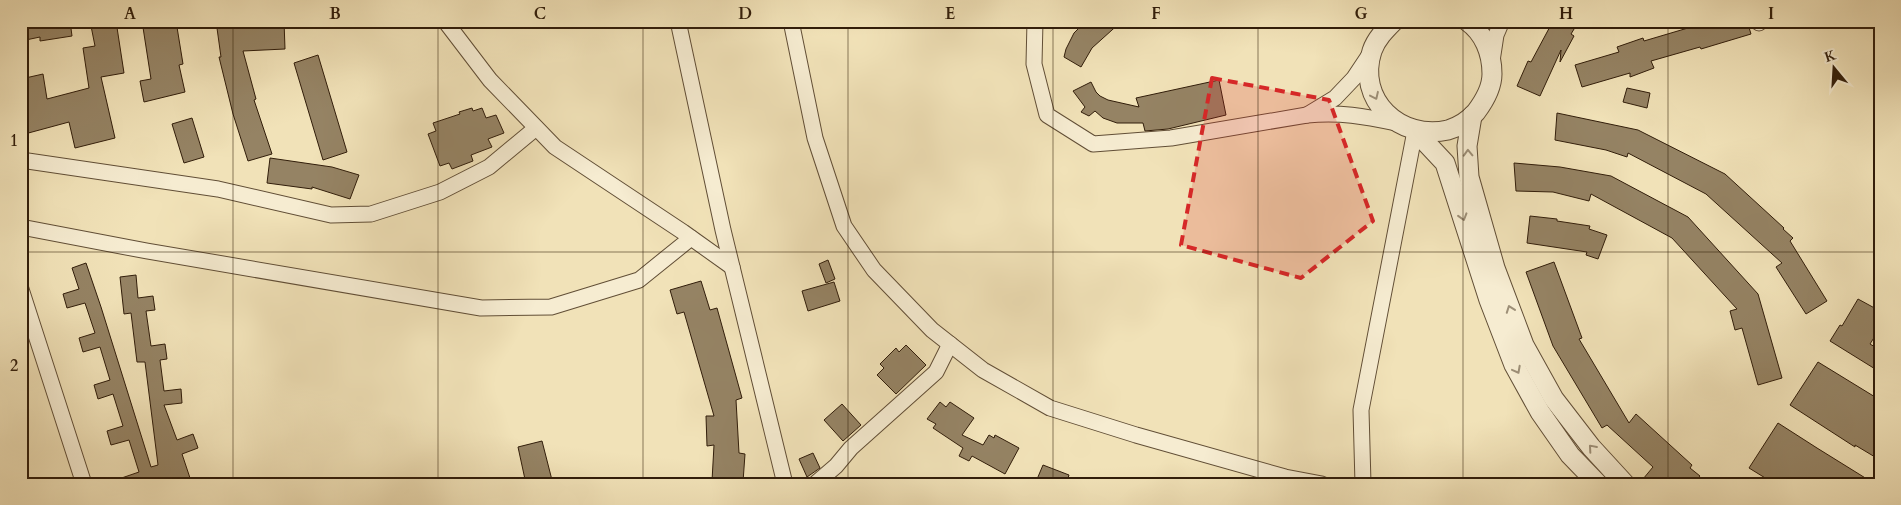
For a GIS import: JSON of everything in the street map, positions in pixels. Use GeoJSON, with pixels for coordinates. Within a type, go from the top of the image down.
{"type":"FeatureCollection","features":[{"type":"Feature","properties":{"kind":"street"},"geometry":{"type":"LineString","coordinates":[[445,21],[490,80],[554,147],[691,238],[732,268]]}},
{"type":"Feature","properties":{"kind":"street"},"geometry":{"type":"LineString","coordinates":[[678,21],[732,268],[785,484]]}},
{"type":"Feature","properties":{"kind":"street"},"geometry":{"type":"LineString","coordinates":[[792,21],[815,138],[844,226],[874,270],[932,330],[983,370],[1050,408],[1136,435],[1285,477],[1322,484]]}},
{"type":"Feature","properties":{"kind":"street"},"geometry":{"type":"LineString","coordinates":[[1035,21],[1034,64],[1048,115],[1093,144],[1171,138],[1307,115],[1336,113],[1367,116],[1396,123],[1415,131],[1435,132],[1455,128],[1472,116],[1485,100],[1492,81],[1492,61],[1496,35],[1502,21]]}},
{"type":"Feature","properties":{"kind":"street"},"geometry":{"type":"LineString","coordinates":[[1466,21],[1473,25],[1485,41],[1492,61]]}},
{"type":"Feature","properties":{"kind":"street"},"geometry":{"type":"LineString","coordinates":[[1307,115],[1335,98],[1354,78],[1386,25]]}},
{"type":"Feature","properties":{"kind":"street"},"geometry":{"type":"LineString","coordinates":[[1372,51],[1368,71],[1372,91],[1381,109],[1396,123]]}},
{"type":"Feature","properties":{"kind":"street"},"geometry":{"type":"LineString","coordinates":[[1472,116],[1467,146],[1469,178],[1495,268],[1524,345],[1554,400],[1591,447],[1625,484]]}},
{"type":"Feature","properties":{"kind":"street"},"geometry":{"type":"LineString","coordinates":[[21,160],[218,189],[331,215],[371,214],[440,192],[489,167],[536,128]]}},
{"type":"Feature","properties":{"kind":"street"},"geometry":{"type":"LineString","coordinates":[[1364,484],[1361,410],[1415,131]]}},
{"type":"Feature","properties":{"kind":"street"},"geometry":{"type":"LineString","coordinates":[[1415,131],[1445,163],[1488,300],[1514,364],[1540,412],[1570,455],[1598,484]]}},
{"type":"Feature","properties":{"kind":"street"},"geometry":{"type":"LineString","coordinates":[[21,227],[147,252],[481,308],[551,307],[639,280],[691,238]]}},
{"type":"Feature","properties":{"kind":"street"},"geometry":{"type":"LineString","coordinates":[[21,289],[84,484]]}},
{"type":"Feature","properties":{"kind":"street"},"geometry":{"type":"LineString","coordinates":[[815,484],[836,466],[851,448],[936,372],[950,344]]}},
{"type":"Feature","properties":{"kind":"highlighted area"},"geometry":{"type":"Polygon","coordinates":[[[1212,78],[1329,100],[1373,221],[1301,278],[1181,245],[1212,78]]]}},
{"type":"Feature","properties":{"kind":"building"},"geometry":{"type":"Polygon","coordinates":[[[21,21],[70,21],[72,36],[40,41],[40,37],[21,41],[21,21]]]}},
{"type":"Feature","properties":{"kind":"building"},"geometry":{"type":"Polygon","coordinates":[[[90,21],[116,21],[124,73],[101,77],[115,138],[75,148],[69,122],[21,135],[21,79],[43,74],[47,99],[89,88],[83,48],[95,46],[90,21]]]}},
{"type":"Feature","properties":{"kind":"building"},"geometry":{"type":"Polygon","coordinates":[[[142,21],[176,21],[183,64],[179,65],[185,92],[144,102],[140,81],[151,79],[142,21]]]}},
{"type":"Feature","properties":{"kind":"building"},"geometry":{"type":"Polygon","coordinates":[[[216,21],[284,21],[285,49],[243,51],[256,99],[254,100],[272,154],[248,161],[233,114],[219,57],[221,57],[216,21]]]}},
{"type":"Feature","properties":{"kind":"building"},"geometry":{"type":"Polygon","coordinates":[[[1086,21],[1122,21],[1092,48],[1081,67],[1064,57],[1074,33],[1086,21]]]}},
{"type":"Feature","properties":{"kind":"building"},"geometry":{"type":"Polygon","coordinates":[[[1553,21],[1579,21],[1571,34],[1574,36],[1560,62],[1561,50],[1540,96],[1517,86],[1528,61],[1531,62],[1553,21]]]}},
{"type":"Feature","properties":{"kind":"building"},"geometry":{"type":"Polygon","coordinates":[[[1697,21],[1747,21],[1751,34],[1651,61],[1654,68],[1630,77],[1630,73],[1582,87],[1575,65],[1619,52],[1617,47],[1643,38],[1644,41],[1698,25],[1697,21]]]}},
{"type":"Feature","properties":{"kind":"building"},"geometry":{"type":"Polygon","coordinates":[[[318,55],[347,152],[323,160],[294,63],[318,55]]]}},
{"type":"Feature","properties":{"kind":"building"},"geometry":{"type":"Polygon","coordinates":[[[1219,80],[1226,115],[1168,129],[1145,131],[1143,123],[1117,123],[1103,118],[1095,111],[1089,116],[1081,112],[1085,107],[1073,91],[1091,82],[1100,96],[1108,100],[1139,107],[1136,98],[1219,80]]]}},
{"type":"Feature","properties":{"kind":"building"},"geometry":{"type":"Polygon","coordinates":[[[1627,88],[1650,93],[1647,108],[1623,102],[1627,88]]]}},
{"type":"Feature","properties":{"kind":"building"},"geometry":{"type":"Polygon","coordinates":[[[472,108],[473,111],[482,108],[486,118],[496,115],[504,133],[488,139],[492,147],[471,155],[473,161],[452,169],[449,163],[440,166],[428,134],[436,131],[433,123],[472,108]]]}},
{"type":"Feature","properties":{"kind":"building"},"geometry":{"type":"Polygon","coordinates":[[[1557,113],[1638,130],[1725,174],[1793,238],[1790,241],[1827,301],[1806,314],[1776,267],[1782,263],[1706,194],[1628,153],[1627,157],[1606,150],[1555,140],[1557,113]]]}},
{"type":"Feature","properties":{"kind":"building"},"geometry":{"type":"Polygon","coordinates":[[[192,118],[204,157],[184,163],[172,124],[192,118]]]}},
{"type":"Feature","properties":{"kind":"building"},"geometry":{"type":"Polygon","coordinates":[[[270,158],[332,167],[359,175],[350,199],[312,187],[312,189],[267,183],[270,158]]]}},
{"type":"Feature","properties":{"kind":"building"},"geometry":{"type":"Polygon","coordinates":[[[1514,163],[1560,167],[1611,176],[1688,217],[1758,294],[1782,378],[1758,385],[1742,328],[1735,330],[1730,311],[1737,309],[1672,238],[1591,194],[1589,201],[1553,192],[1516,191],[1514,163]]]}},
{"type":"Feature","properties":{"kind":"building"},"geometry":{"type":"Polygon","coordinates":[[[1530,216],[1590,226],[1589,229],[1607,235],[1598,259],[1586,255],[1587,252],[1527,243],[1530,216]]]}},
{"type":"Feature","properties":{"kind":"building"},"geometry":{"type":"Polygon","coordinates":[[[828,260],[835,279],[826,283],[819,264],[828,260]]]}},
{"type":"Feature","properties":{"kind":"building"},"geometry":{"type":"Polygon","coordinates":[[[1554,262],[1582,338],[1579,339],[1629,423],[1636,414],[1692,465],[1690,468],[1700,476],[1693,484],[1648,484],[1643,479],[1653,467],[1607,425],[1602,428],[1553,346],[1526,272],[1554,262]]]}},
{"type":"Feature","properties":{"kind":"building"},"geometry":{"type":"Polygon","coordinates":[[[86,263],[151,467],[158,465],[145,362],[137,362],[131,313],[124,314],[120,277],[136,275],[138,298],[153,296],[155,310],[146,311],[151,346],[165,344],[167,359],[160,360],[164,391],[181,389],[182,403],[164,405],[177,440],[193,434],[198,448],[182,454],[192,484],[110,484],[110,482],[139,472],[129,440],[111,445],[107,431],[123,426],[113,394],[98,399],[94,385],[110,380],[100,347],[83,352],[79,338],[95,333],[85,303],[67,308],[63,294],[79,289],[72,268],[86,263]]]}},
{"type":"Feature","properties":{"kind":"building"},"geometry":{"type":"Polygon","coordinates":[[[701,281],[710,310],[717,308],[742,398],[736,400],[739,453],[745,454],[743,482],[712,481],[714,445],[707,446],[706,416],[714,416],[684,312],[677,314],[670,290],[701,281]]]}},
{"type":"Feature","properties":{"kind":"building"},"geometry":{"type":"Polygon","coordinates":[[[834,282],[840,301],[808,311],[802,291],[834,282]]]}},
{"type":"Feature","properties":{"kind":"building"},"geometry":{"type":"Polygon","coordinates":[[[1858,299],[1880,311],[1880,328],[1870,344],[1880,350],[1880,372],[1830,341],[1840,325],[1842,326],[1858,299]]]}},
{"type":"Feature","properties":{"kind":"building"},"geometry":{"type":"Polygon","coordinates":[[[906,345],[926,365],[896,394],[877,375],[884,368],[880,364],[896,348],[899,352],[906,345]]]}},
{"type":"Feature","properties":{"kind":"building"},"geometry":{"type":"Polygon","coordinates":[[[1818,362],[1880,400],[1880,460],[1855,445],[1855,447],[1790,405],[1818,362]]]}},
{"type":"Feature","properties":{"kind":"building"},"geometry":{"type":"Polygon","coordinates":[[[940,402],[946,407],[950,402],[974,418],[962,435],[983,445],[989,435],[994,438],[995,435],[1019,448],[1005,474],[972,456],[969,461],[959,456],[963,448],[933,428],[936,424],[927,419],[940,402]]]}},
{"type":"Feature","properties":{"kind":"building"},"geometry":{"type":"Polygon","coordinates":[[[842,404],[861,425],[843,441],[824,420],[842,404]]]}},
{"type":"Feature","properties":{"kind":"building"},"geometry":{"type":"Polygon","coordinates":[[[1778,423],[1875,484],[1775,484],[1749,468],[1778,423]]]}},
{"type":"Feature","properties":{"kind":"building"},"geometry":{"type":"Polygon","coordinates":[[[542,441],[553,484],[526,484],[518,447],[542,441]]]}},
{"type":"Feature","properties":{"kind":"building"},"geometry":{"type":"Polygon","coordinates":[[[813,453],[820,468],[807,477],[799,459],[813,453]]]}},
{"type":"Feature","properties":{"kind":"building"},"geometry":{"type":"Polygon","coordinates":[[[1043,465],[1069,475],[1066,484],[1035,484],[1043,465]]]}}]}
